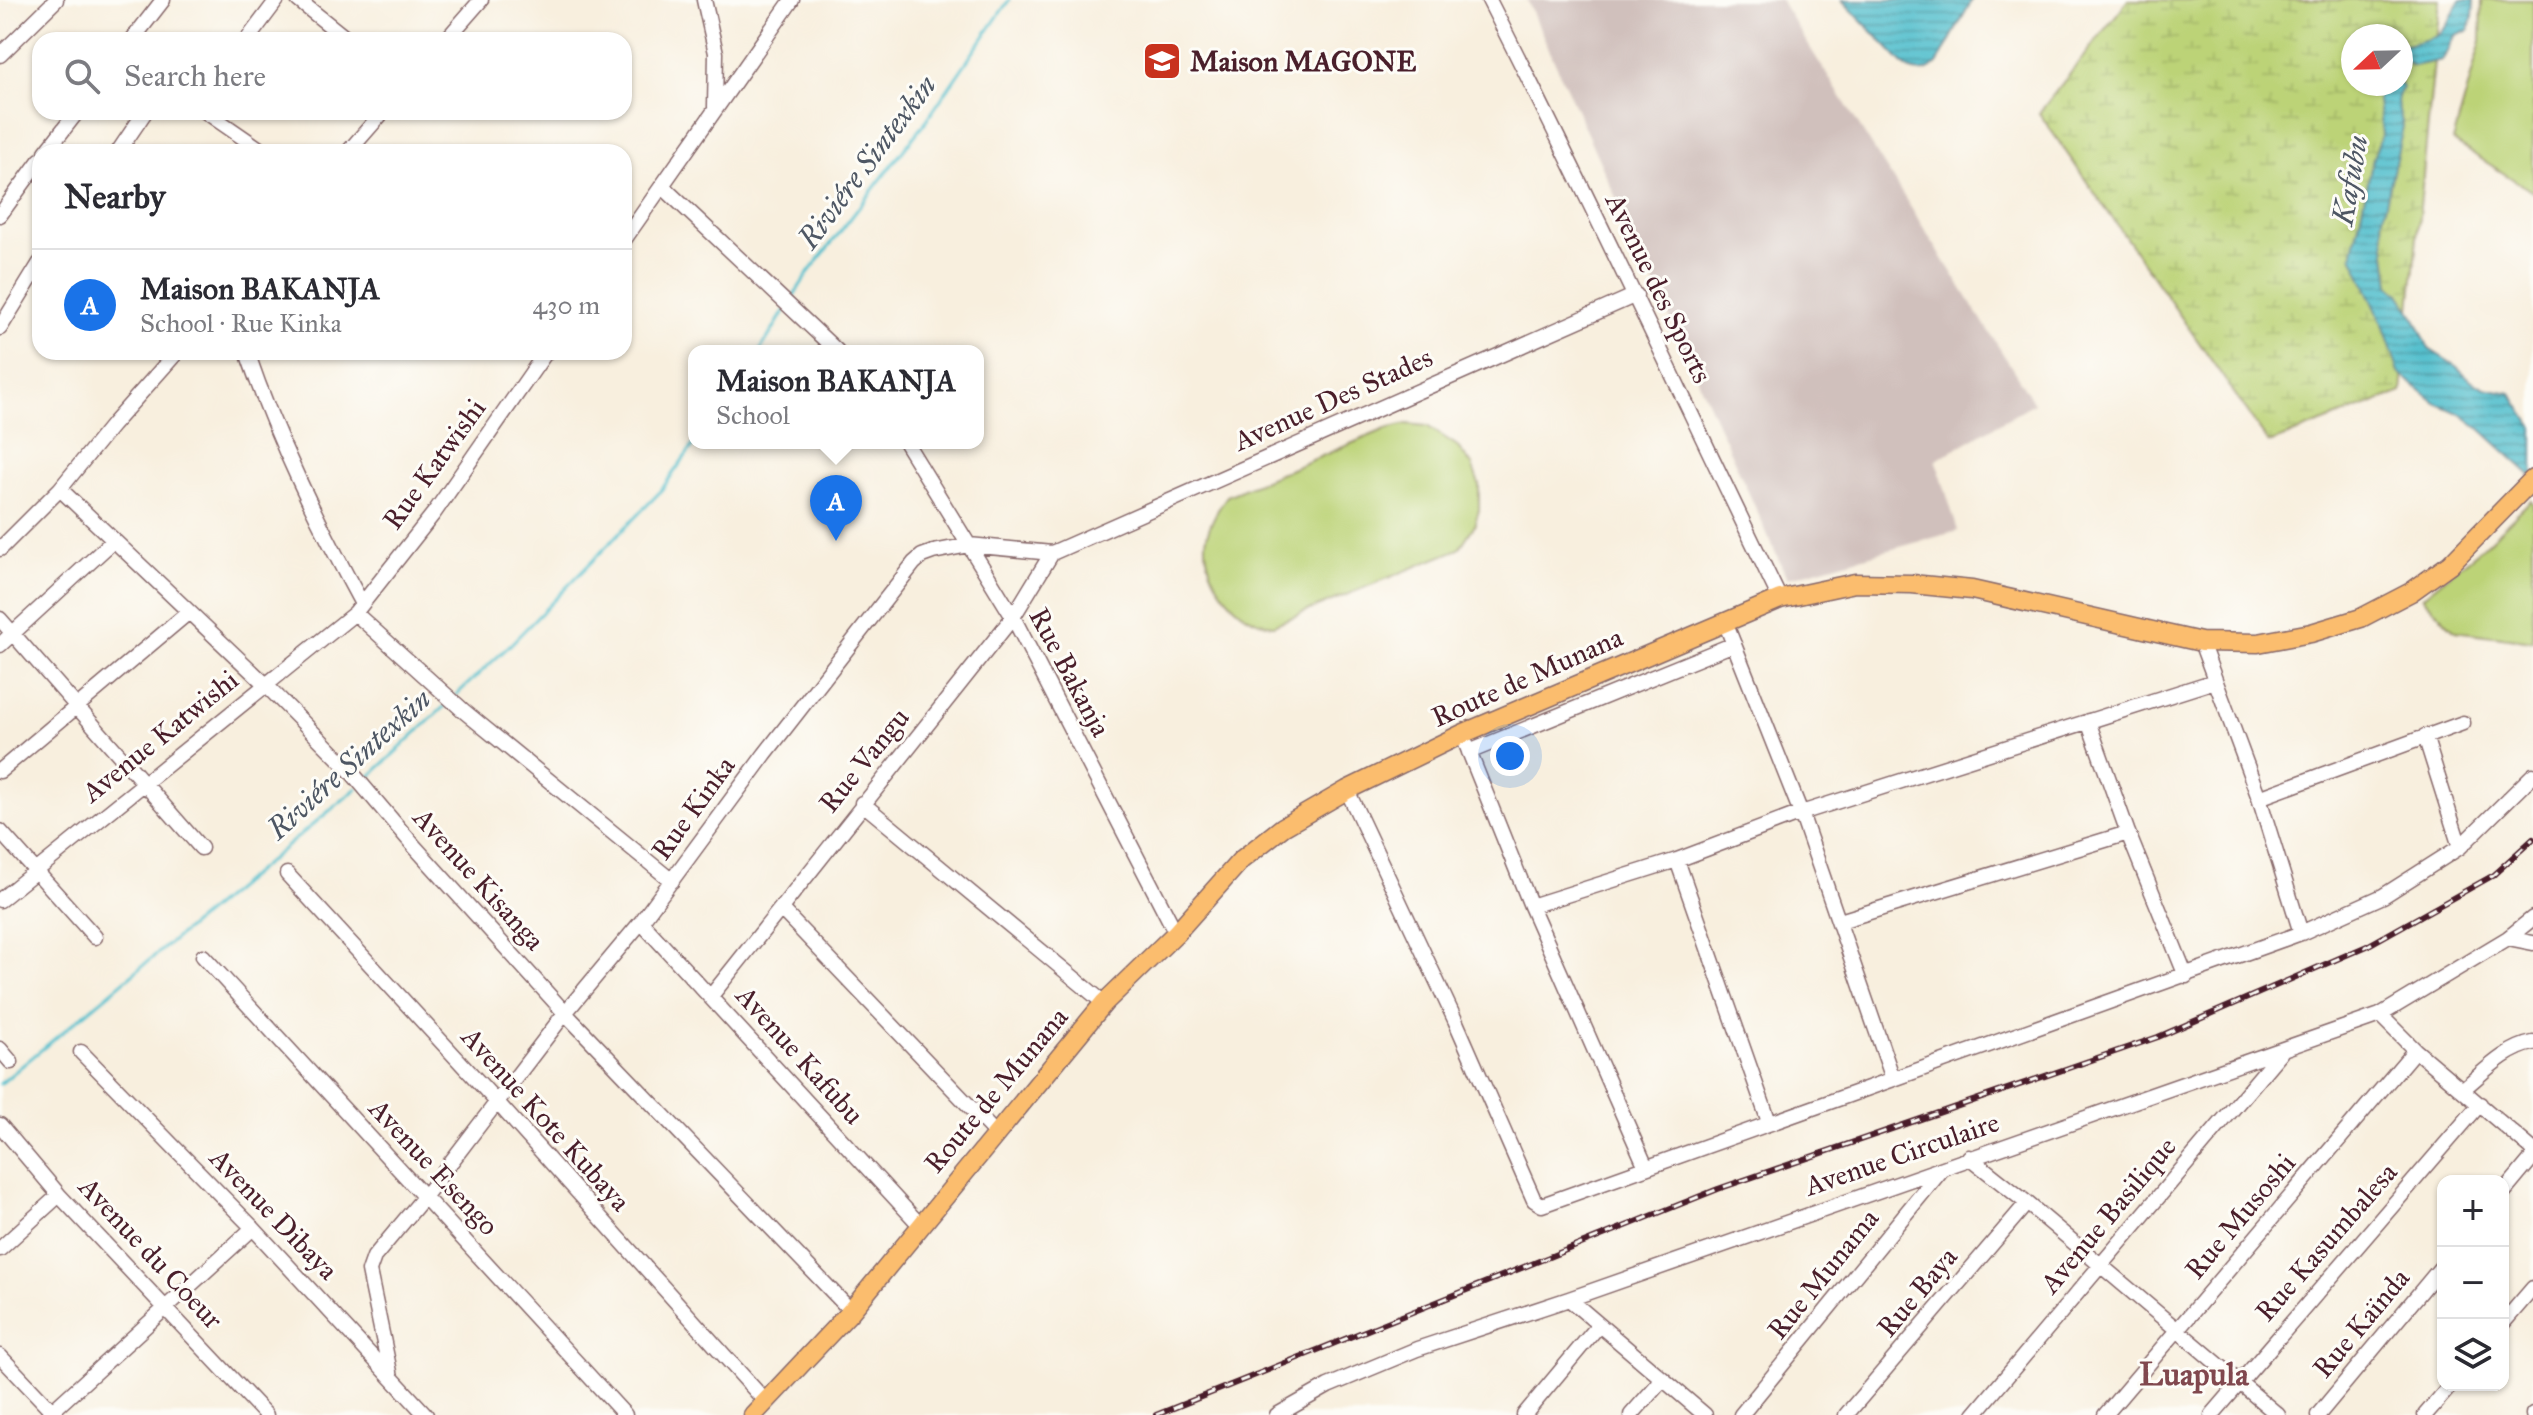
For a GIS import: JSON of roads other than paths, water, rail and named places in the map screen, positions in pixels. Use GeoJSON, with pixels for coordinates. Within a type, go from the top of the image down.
{"type":"FeatureCollection","features":[{"type":"Feature","properties":{"kind":"main road","name":"Route de Munana"},"geometry":{"type":"LineString","coordinates":[[759,1408],[851,1311],[1104,1003],[1176,933],[1241,860],[1283,827],[1347,790],[1466,743],[1780,599],[1855,583],[1912,584],[1972,590],[2201,642],[2258,643],[2311,633],[2361,618],[2411,592],[2450,564],[2529,483]]}},
{"type":"Feature","properties":{"kind":"street"},"geometry":{"type":"LineString","coordinates":[[0,55],[56,0]]}},
{"type":"Feature","properties":{"kind":"street"},"geometry":{"type":"LineString","coordinates":[[138,32],[163,0]]}},
{"type":"Feature","properties":{"kind":"street"},"geometry":{"type":"LineString","coordinates":[[253,32],[277,0]]}},
{"type":"Feature","properties":{"kind":"street"},"geometry":{"type":"LineString","coordinates":[[298,0],[338,32]]}},
{"type":"Feature","properties":{"kind":"street"},"geometry":{"type":"LineString","coordinates":[[453,32],[481,0]]}},
{"type":"Feature","properties":{"kind":"street"},"geometry":{"type":"LineString","coordinates":[[704,0],[716,53],[715,107]]}},
{"type":"Feature","properties":{"kind":"street"},"geometry":{"type":"LineString","coordinates":[[632,229],[792,0]]}},
{"type":"Feature","properties":{"kind":"street","name":"Avenue des Sports"},"geometry":{"type":"LineString","coordinates":[[1489,0],[1636,295],[1702,442],[1780,599]]}},
{"type":"Feature","properties":{"kind":"street"},"geometry":{"type":"LineString","coordinates":[[52,144],[71,120]]}},
{"type":"Feature","properties":{"kind":"street"},"geometry":{"type":"LineString","coordinates":[[123,144],[140,120]]}},
{"type":"Feature","properties":{"kind":"street"},"geometry":{"type":"LineString","coordinates":[[218,120],[252,144]]}},
{"type":"Feature","properties":{"kind":"street"},"geometry":{"type":"LineString","coordinates":[[355,144],[376,120]]}},
{"type":"Feature","properties":{"kind":"street"},"geometry":{"type":"LineString","coordinates":[[0,215],[32,171]]}},
{"type":"Feature","properties":{"kind":"street"},"geometry":{"type":"LineString","coordinates":[[662,186],[830,345]]}},
{"type":"Feature","properties":{"kind":"street"},"geometry":{"type":"LineString","coordinates":[[0,328],[32,276]]}},
{"type":"Feature","properties":{"kind":"street","name":"Avenue Des Stades"},"geometry":{"type":"LineString","coordinates":[[1052,553],[1636,295]]}},
{"type":"Feature","properties":{"kind":"street"},"geometry":{"type":"LineString","coordinates":[[0,549],[60,489],[170,360]]}},
{"type":"Feature","properties":{"kind":"street"},"geometry":{"type":"LineString","coordinates":[[250,360],[262,397],[358,609],[465,712],[672,881]]}},
{"type":"Feature","properties":{"kind":"street","name":"Rue Katwishi"},"geometry":{"type":"LineString","coordinates":[[358,609],[434,513],[540,360]]}},
{"type":"Feature","properties":{"kind":"street","name":"Rue Bakanja"},"geometry":{"type":"LineString","coordinates":[[910,449],[1013,617],[1176,933]]}},
{"type":"Feature","properties":{"kind":"street","name":"Avenue Kisanga"},"geometry":{"type":"LineString","coordinates":[[60,489],[265,684],[347,767],[565,1013],[851,1311]]}},
{"type":"Feature","properties":{"kind":"street"},"geometry":{"type":"LineString","coordinates":[[0,645],[113,541]]}},
{"type":"Feature","properties":{"kind":"street","name":"Rue Kinka"},"geometry":{"type":"LineString","coordinates":[[391,1377],[369,1271],[374,1257],[425,1196],[565,1013],[641,922],[765,754],[914,563],[933,552],[969,545],[1052,553]]}},
{"type":"Feature","properties":{"kind":"street","name":"Rue Vangu"},"geometry":{"type":"LineString","coordinates":[[711,996],[1013,617],[1052,553]]}},
{"type":"Feature","properties":{"kind":"street","name":"Avenue Katwishi"},"geometry":{"type":"LineString","coordinates":[[0,900],[358,609]]}},
{"type":"Feature","properties":{"kind":"street"},"geometry":{"type":"LineString","coordinates":[[0,771],[189,612]]}},
{"type":"Feature","properties":{"kind":"street"},"geometry":{"type":"LineString","coordinates":[[0,619],[201,848]]}},
{"type":"Feature","properties":{"kind":"street"},"geometry":{"type":"LineString","coordinates":[[1725,622],[1801,813],[1893,1079]]}},
{"type":"Feature","properties":{"kind":"street"},"geometry":{"type":"LineString","coordinates":[[2201,642],[2259,798],[2301,933]]}},
{"type":"Feature","properties":{"kind":"street"},"geometry":{"type":"LineString","coordinates":[[1646,1167],[1531,906],[1466,743],[1734,644]]}},
{"type":"Feature","properties":{"kind":"street"},"geometry":{"type":"LineString","coordinates":[[1531,906],[1677,860],[1801,813],[2215,681]]}},
{"type":"Feature","properties":{"kind":"street"},"geometry":{"type":"LineString","coordinates":[[2088,721],[2128,833],[2186,976]]}},
{"type":"Feature","properties":{"kind":"street"},"geometry":{"type":"LineString","coordinates":[[2259,798],[2463,723]]}},
{"type":"Feature","properties":{"kind":"street"},"geometry":{"type":"LineString","coordinates":[[2425,736],[2460,847]]}},
{"type":"Feature","properties":{"kind":"street"},"geometry":{"type":"LineString","coordinates":[[1347,790],[1455,1020],[1534,1200],[1542,1205],[2301,933],[2383,896],[2460,847],[2533,775]]}},
{"type":"Feature","properties":{"kind":"street"},"geometry":{"type":"LineString","coordinates":[[862,803],[1104,1003]]}},
{"type":"Feature","properties":{"kind":"street"},"geometry":{"type":"LineString","coordinates":[[0,831],[95,937]]}},
{"type":"Feature","properties":{"kind":"street"},"geometry":{"type":"LineString","coordinates":[[1840,921],[2128,833]]}},
{"type":"Feature","properties":{"kind":"street"},"geometry":{"type":"LineString","coordinates":[[1677,860],[1769,1122]]}},
{"type":"Feature","properties":{"kind":"street","name":"Avenue Kote Kubaya"},"geometry":{"type":"LineString","coordinates":[[287,874],[496,1101],[759,1408]]}},
{"type":"Feature","properties":{"kind":"street"},"geometry":{"type":"LineString","coordinates":[[781,909],[996,1134]]}},
{"type":"Feature","properties":{"kind":"street","name":"Avenue Circulaire"},"geometry":{"type":"LineString","coordinates":[[1277,1415],[1328,1386],[1417,1349],[1569,1299],[2380,1015],[2508,938],[2533,918]]}},
{"type":"Feature","properties":{"kind":"street","name":"Avenue Kafubu"},"geometry":{"type":"LineString","coordinates":[[641,922],[920,1225]]}},
{"type":"Feature","properties":{"kind":"street"},"geometry":{"type":"LineString","coordinates":[[2508,938],[2533,943]]}},
{"type":"Feature","properties":{"kind":"street","name":"Avenue Esengo"},"geometry":{"type":"LineString","coordinates":[[203,956],[625,1415]]}},
{"type":"Feature","properties":{"kind":"street"},"geometry":{"type":"LineString","coordinates":[[2380,1015],[2415,1050],[2533,1150]]}},
{"type":"Feature","properties":{"kind":"street"},"geometry":{"type":"LineString","coordinates":[[2463,1089],[2501,1058],[2522,1045],[2533,1043]]}},
{"type":"Feature","properties":{"kind":"street"},"geometry":{"type":"LineString","coordinates":[[0,1049],[11,1062]]}},
{"type":"Feature","properties":{"kind":"street","name":"Avenue Basilique"},"geometry":{"type":"LineString","coordinates":[[1974,1415],[2283,1050]]}},
{"type":"Feature","properties":{"kind":"street","name":"Rue Musoshi"},"geometry":{"type":"LineString","coordinates":[[2105,1415],[2415,1050]]}},
{"type":"Feature","properties":{"kind":"street","name":"Avenue Dibaya"},"geometry":{"type":"LineString","coordinates":[[81,1052],[253,1228],[426,1415]]}},
{"type":"Feature","properties":{"kind":"street","name":"Rue Kasumbalesa"},"geometry":{"type":"LineString","coordinates":[[2212,1415],[2480,1104]]}},
{"type":"Feature","properties":{"kind":"street","name":"Avenue du Coeur"},"geometry":{"type":"LineString","coordinates":[[0,1125],[59,1195],[166,1305],[266,1415]]}},
{"type":"Feature","properties":{"kind":"street"},"geometry":{"type":"LineString","coordinates":[[1969,1157],[2278,1415]]}},
{"type":"Feature","properties":{"kind":"street"},"geometry":{"type":"LineString","coordinates":[[2509,1186],[2533,1157]]}},
{"type":"Feature","properties":{"kind":"street","name":"Rue Munama"},"geometry":{"type":"LineString","coordinates":[[1741,1415],[1944,1167]]}},
{"type":"Feature","properties":{"kind":"street"},"geometry":{"type":"LineString","coordinates":[[0,1249],[59,1195]]}},
{"type":"Feature","properties":{"kind":"street","name":"Rue Baya"},"geometry":{"type":"LineString","coordinates":[[1846,1415],[2027,1203]]}},
{"type":"Feature","properties":{"kind":"street"},"geometry":{"type":"LineString","coordinates":[[0,1356],[52,1414],[166,1305],[253,1228]]}},
{"type":"Feature","properties":{"kind":"street","name":"Rue Kaïnda"},"geometry":{"type":"LineString","coordinates":[[2318,1415],[2437,1272]]}},
{"type":"Feature","properties":{"kind":"street"},"geometry":{"type":"LineString","coordinates":[[2506,1319],[2533,1288]]}},
{"type":"Feature","properties":{"kind":"street"},"geometry":{"type":"LineString","coordinates":[[1569,1299],[1705,1415]]}},
{"type":"Feature","properties":{"kind":"street"},"geometry":{"type":"LineString","coordinates":[[1524,1415],[1599,1325]]}},
{"type":"Feature","properties":{"kind":"street"},"geometry":{"type":"LineString","coordinates":[[1631,1415],[1662,1380]]}},
{"type":"Feature","properties":{"kind":"street"},"geometry":{"type":"LineString","coordinates":[[2425,1415],[2446,1391]]}},
{"type":"Feature","properties":{"kind":"street"},"geometry":{"type":"LineString","coordinates":[[1291,1415],[1302,1402]]}},
{"type":"Feature","properties":{"kind":"water"},"geometry":{"type":"Polygon","coordinates":[[[1842,0],[1972,0],[1937,64],[1920,72],[1908,69],[1842,0]]]}},
{"type":"Feature","properties":{"kind":"water"},"geometry":{"type":"Polygon","coordinates":[[[2460,0],[2474,0],[2473,18],[2468,31],[2454,38],[2442,60],[2413,66],[2413,43],[2435,36],[2449,22],[2460,0]]]}},
{"type":"Feature","properties":{"kind":"water"},"geometry":{"type":"Polygon","coordinates":[[[2377,96],[2398,96],[2397,103],[2403,127],[2382,221],[2390,285],[2414,316],[2429,349],[2485,388],[2511,393],[2533,428],[2533,477],[2477,426],[2461,414],[2436,403],[2399,373],[2384,327],[2352,256],[2373,158],[2382,134],[2377,96]]]}},
{"type":"Feature","properties":{"kind":"waterway","name":"Riviére Sintexkin"},"geometry":{"type":"LineString","coordinates":[[791,300],[809,272],[926,121],[1009,0]]}},
{"type":"Feature","properties":{"kind":"waterway","name":"Riviére Sintexkin"},"geometry":{"type":"LineString","coordinates":[[764,345],[785,310]]}},
{"type":"Feature","properties":{"kind":"waterway","name":"Riviére Sintexkin"},"geometry":{"type":"LineString","coordinates":[[456,695],[506,649],[659,493],[691,449]]}},
{"type":"Feature","properties":{"kind":"waterway","name":"Riviére Sintexkin"},"geometry":{"type":"LineString","coordinates":[[366,780],[448,703]]}},
{"type":"Feature","properties":{"kind":"waterway","name":"Riviére Sintexkin"},"geometry":{"type":"LineString","coordinates":[[0,1084],[357,788]]}},
{"type":"Feature","properties":{"kind":"railway"},"geometry":{"type":"LineString","coordinates":[[1156,1415],[1718,1189],[2158,1037],[2367,946],[2492,876],[2533,839]]}},
{"type":"Feature","properties":{"kind":"place","name":"Maison MAGONE"},"geometry":{"type":"Point","coordinates":[1162,61]}},
{"type":"Feature","properties":{"kind":"place","name":"Maison BAKANJA"},"geometry":{"type":"Point","coordinates":[836,541]}},
{"type":"Feature","properties":{"kind":"district","name":"Luapula"},"geometry":{"type":"Point","coordinates":[2194,1374]}},
{"type":"Feature","properties":{"kind":"water label","name":"Kafubu"},"geometry":{"type":"Point","coordinates":[2350,180]}}]}
